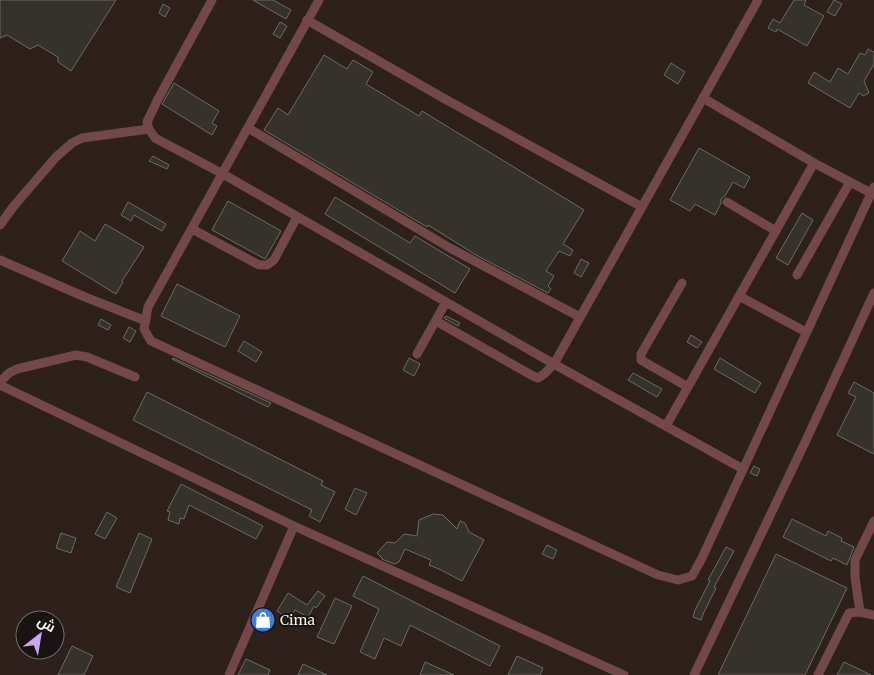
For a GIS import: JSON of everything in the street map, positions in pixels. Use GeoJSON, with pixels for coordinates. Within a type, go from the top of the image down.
{"type":"FeatureCollection","features":[{"type":"Feature","properties":{"kind":"street"},"geometry":{"type":"LineString","coordinates":[[212,0],[147,122],[155,138],[223,174],[554,364],[743,469]]}},
{"type":"Feature","properties":{"kind":"street"},"geometry":{"type":"LineString","coordinates":[[318,0],[148,307],[144,329],[151,341],[658,575],[678,580],[692,576],[702,560],[872,190],[850,182],[814,163],[702,98]]}},
{"type":"Feature","properties":{"kind":"street"},"geometry":{"type":"LineString","coordinates":[[436,321],[533,376],[538,378],[544,374],[554,364],[758,0]]}},
{"type":"Feature","properties":{"kind":"street"},"geometry":{"type":"LineString","coordinates":[[307,20],[445,99],[642,207]]}},
{"type":"Feature","properties":{"kind":"street"},"geometry":{"type":"LineString","coordinates":[[248,128],[450,248],[580,317]]}},
{"type":"Feature","properties":{"kind":"street"},"geometry":{"type":"LineString","coordinates":[[0,224],[56,158],[72,143],[82,138],[149,129]]}},
{"type":"Feature","properties":{"kind":"street"},"geometry":{"type":"LineString","coordinates":[[666,426],[814,163]]}},
{"type":"Feature","properties":{"kind":"street"},"geometry":{"type":"LineString","coordinates":[[797,275],[850,182]]}},
{"type":"Feature","properties":{"kind":"street"},"geometry":{"type":"LineString","coordinates":[[726,202],[776,231]]}},
{"type":"Feature","properties":{"kind":"street"},"geometry":{"type":"LineString","coordinates":[[192,230],[259,265],[267,265],[274,260],[297,217]]}},
{"type":"Feature","properties":{"kind":"street"},"geometry":{"type":"LineString","coordinates":[[0,260],[146,321]]}},
{"type":"Feature","properties":{"kind":"street"},"geometry":{"type":"LineString","coordinates":[[682,283],[641,354],[641,360],[688,387]]}},
{"type":"Feature","properties":{"kind":"street"},"geometry":{"type":"LineString","coordinates":[[694,675],[874,293]]}},
{"type":"Feature","properties":{"kind":"street"},"geometry":{"type":"LineString","coordinates":[[739,296],[806,332]]}},
{"type":"Feature","properties":{"kind":"street"},"geometry":{"type":"LineString","coordinates":[[417,354],[446,302]]}},
{"type":"Feature","properties":{"kind":"street"},"geometry":{"type":"LineString","coordinates":[[135,377],[86,357],[76,355],[18,369],[8,373],[0,384],[294,526],[624,675]]}},
{"type":"Feature","properties":{"kind":"street"},"geometry":{"type":"LineString","coordinates":[[860,612],[855,577],[855,560],[874,521]]}},
{"type":"Feature","properties":{"kind":"street"},"geometry":{"type":"LineString","coordinates":[[229,675],[294,526]]}},
{"type":"Feature","properties":{"kind":"street"},"geometry":{"type":"LineString","coordinates":[[818,675],[849,613],[860,612],[874,615]]}},
{"type":"Feature","properties":{"kind":"shaded area"},"geometry":{"type":"Polygon","coordinates":[[[0,0],[874,0],[874,675],[0,675],[0,0]]]}},
{"type":"Feature","properties":{"kind":"building"},"geometry":{"type":"Polygon","coordinates":[[[0,0],[116,0],[71,71],[58,62],[58,57],[38,45],[30,49],[7,35],[0,38],[0,0]]]}},
{"type":"Feature","properties":{"kind":"building"},"geometry":{"type":"Polygon","coordinates":[[[253,0],[273,0],[291,10],[286,19],[253,0]]]}},
{"type":"Feature","properties":{"kind":"building"},"geometry":{"type":"Polygon","coordinates":[[[794,0],[806,0],[804,5],[824,16],[807,46],[777,29],[776,32],[768,28],[773,19],[780,23],[794,0]]]}},
{"type":"Feature","properties":{"kind":"building"},"geometry":{"type":"Polygon","coordinates":[[[834,0],[842,4],[835,16],[827,12],[834,0]]]}},
{"type":"Feature","properties":{"kind":"building"},"geometry":{"type":"Polygon","coordinates":[[[163,4],[170,8],[165,17],[159,13],[163,4]]]}},
{"type":"Feature","properties":{"kind":"building"},"geometry":{"type":"Polygon","coordinates":[[[280,22],[287,26],[280,38],[273,34],[280,22]]]}},
{"type":"Feature","properties":{"kind":"building"},"geometry":{"type":"Polygon","coordinates":[[[868,49],[874,52],[874,64],[864,81],[869,93],[863,96],[859,93],[850,108],[808,83],[814,72],[830,82],[838,68],[848,74],[860,53],[865,55],[868,49]]]}},
{"type":"Feature","properties":{"kind":"building"},"geometry":{"type":"Polygon","coordinates":[[[324,55],[347,69],[353,60],[373,72],[366,84],[419,116],[422,111],[584,210],[563,244],[573,250],[570,256],[559,251],[546,271],[554,276],[548,286],[551,289],[548,293],[476,255],[428,225],[427,227],[264,130],[278,108],[288,115],[324,55]]]}},
{"type":"Feature","properties":{"kind":"building"},"geometry":{"type":"Polygon","coordinates":[[[671,63],[685,72],[678,84],[664,75],[671,63]]]}},
{"type":"Feature","properties":{"kind":"building"},"geometry":{"type":"Polygon","coordinates":[[[174,83],[219,111],[212,123],[217,126],[212,135],[162,104],[174,83]]]}},
{"type":"Feature","properties":{"kind":"building"},"geometry":{"type":"Polygon","coordinates":[[[699,148],[750,177],[744,188],[733,182],[725,196],[721,199],[715,215],[695,204],[690,211],[670,200],[699,148]]]}},
{"type":"Feature","properties":{"kind":"building"},"geometry":{"type":"Polygon","coordinates":[[[153,156],[169,165],[167,169],[149,161],[153,156]]]}},
{"type":"Feature","properties":{"kind":"building"},"geometry":{"type":"Polygon","coordinates":[[[335,197],[410,243],[415,236],[470,269],[455,293],[325,214],[335,197]]]}},
{"type":"Feature","properties":{"kind":"building"},"geometry":{"type":"Polygon","coordinates":[[[228,201],[281,231],[265,259],[212,230],[228,201]]]}},
{"type":"Feature","properties":{"kind":"building"},"geometry":{"type":"Polygon","coordinates":[[[128,202],[166,224],[162,231],[134,215],[131,221],[121,215],[128,202]]]}},
{"type":"Feature","properties":{"kind":"building"},"geometry":{"type":"Polygon","coordinates":[[[802,213],[813,220],[788,265],[776,258],[802,213]]]}},
{"type":"Feature","properties":{"kind":"building"},"geometry":{"type":"Polygon","coordinates":[[[105,224],[144,247],[116,294],[62,261],[80,231],[95,241],[105,224]]]}},
{"type":"Feature","properties":{"kind":"building"},"geometry":{"type":"Polygon","coordinates":[[[581,259],[589,263],[581,277],[574,273],[581,259]]]}},
{"type":"Feature","properties":{"kind":"building"},"geometry":{"type":"Polygon","coordinates":[[[177,284],[240,316],[225,347],[161,316],[177,284]]]}},
{"type":"Feature","properties":{"kind":"building"},"geometry":{"type":"Polygon","coordinates":[[[446,316],[460,323],[458,326],[444,318],[446,316]]]}},
{"type":"Feature","properties":{"kind":"building"},"geometry":{"type":"Polygon","coordinates":[[[101,319],[111,325],[108,330],[98,325],[101,319]]]}},
{"type":"Feature","properties":{"kind":"building"},"geometry":{"type":"Polygon","coordinates":[[[129,327],[136,331],[130,342],[123,338],[129,327]]]}},
{"type":"Feature","properties":{"kind":"building"},"geometry":{"type":"Polygon","coordinates":[[[691,335],[702,342],[697,348],[687,342],[691,335]]]}},
{"type":"Feature","properties":{"kind":"building"},"geometry":{"type":"Polygon","coordinates":[[[244,341],[262,352],[256,362],[238,351],[244,341]]]}},
{"type":"Feature","properties":{"kind":"building"},"geometry":{"type":"Polygon","coordinates":[[[173,358],[271,403],[268,407],[173,358]]]}},
{"type":"Feature","properties":{"kind":"building"},"geometry":{"type":"Polygon","coordinates":[[[409,358],[420,364],[414,376],[403,370],[409,358]]]}},
{"type":"Feature","properties":{"kind":"building"},"geometry":{"type":"Polygon","coordinates":[[[720,358],[761,383],[755,393],[714,369],[720,358]]]}},
{"type":"Feature","properties":{"kind":"building"},"geometry":{"type":"Polygon","coordinates":[[[633,373],[662,389],[657,397],[628,380],[633,373]]]}},
{"type":"Feature","properties":{"kind":"building"},"geometry":{"type":"Polygon","coordinates":[[[854,382],[874,393],[874,454],[837,435],[856,397],[848,393],[854,382]]]}},
{"type":"Feature","properties":{"kind":"building"},"geometry":{"type":"Polygon","coordinates":[[[147,392],[323,481],[321,485],[335,492],[320,522],[309,516],[312,510],[133,420],[147,392]]]}},
{"type":"Feature","properties":{"kind":"building"},"geometry":{"type":"Polygon","coordinates":[[[754,466],[760,469],[757,476],[750,473],[754,466]]]}},
{"type":"Feature","properties":{"kind":"building"},"geometry":{"type":"Polygon","coordinates":[[[181,484],[263,526],[256,539],[189,505],[184,519],[180,518],[179,524],[168,520],[170,512],[167,511],[181,484]]]}},
{"type":"Feature","properties":{"kind":"building"},"geometry":{"type":"Polygon","coordinates":[[[355,488],[367,493],[356,515],[345,509],[355,488]]]}},
{"type":"Feature","properties":{"kind":"building"},"geometry":{"type":"Polygon","coordinates":[[[107,512],[117,518],[105,539],[95,534],[107,512]]]}},
{"type":"Feature","properties":{"kind":"building"},"geometry":{"type":"Polygon","coordinates":[[[433,514],[443,515],[457,529],[460,521],[465,523],[469,532],[484,540],[462,581],[429,565],[431,560],[405,549],[399,562],[394,564],[382,559],[377,553],[387,542],[395,543],[404,534],[417,536],[419,520],[433,514]]]}},
{"type":"Feature","properties":{"kind":"building"},"geometry":{"type":"Polygon","coordinates":[[[792,519],[826,536],[828,531],[842,538],[841,541],[854,547],[847,565],[833,558],[831,561],[783,537],[792,519]]]}},
{"type":"Feature","properties":{"kind":"building"},"geometry":{"type":"Polygon","coordinates":[[[61,533],[76,538],[71,553],[56,548],[61,533]]]}},
{"type":"Feature","properties":{"kind":"building"},"geometry":{"type":"Polygon","coordinates":[[[139,533],[152,539],[130,593],[116,587],[139,533]]]}},
{"type":"Feature","properties":{"kind":"building"},"geometry":{"type":"Polygon","coordinates":[[[547,545],[557,550],[553,559],[542,554],[547,545]]]}},
{"type":"Feature","properties":{"kind":"building"},"geometry":{"type":"Polygon","coordinates":[[[726,547],[734,551],[714,587],[716,588],[701,620],[693,617],[710,581],[708,580],[726,547]]]}},
{"type":"Feature","properties":{"kind":"building"},"geometry":{"type":"Polygon","coordinates":[[[776,554],[847,588],[805,675],[718,675],[776,554]]]}},
{"type":"Feature","properties":{"kind":"building"},"geometry":{"type":"Polygon","coordinates":[[[363,576],[500,646],[490,666],[410,625],[401,646],[384,638],[375,659],[360,652],[379,609],[353,596],[363,576]]]}},
{"type":"Feature","properties":{"kind":"building"},"geometry":{"type":"Polygon","coordinates":[[[318,591],[325,596],[316,608],[314,606],[308,617],[295,610],[289,619],[277,611],[288,593],[307,605],[318,591]]]}},
{"type":"Feature","properties":{"kind":"building"},"geometry":{"type":"Polygon","coordinates":[[[335,598],[352,606],[334,644],[317,637],[335,598]]]}},
{"type":"Feature","properties":{"kind":"building"},"geometry":{"type":"Polygon","coordinates":[[[72,646],[93,656],[84,675],[58,675],[72,646]]]}},
{"type":"Feature","properties":{"kind":"building"},"geometry":{"type":"Polygon","coordinates":[[[517,656],[543,668],[540,675],[508,675],[517,656]]]}},
{"type":"Feature","properties":{"kind":"building"},"geometry":{"type":"Polygon","coordinates":[[[246,659],[270,670],[268,675],[238,675],[246,659]]]}},
{"type":"Feature","properties":{"kind":"building"},"geometry":{"type":"Polygon","coordinates":[[[425,662],[454,675],[420,675],[425,662]]]}},
{"type":"Feature","properties":{"kind":"building"},"geometry":{"type":"Polygon","coordinates":[[[844,662],[871,675],[837,675],[844,662]]]}},
{"type":"Feature","properties":{"kind":"building"},"geometry":{"type":"Polygon","coordinates":[[[303,664],[327,675],[298,675],[303,664]]]}},
{"type":"Feature","properties":{"kind":"place","name":"Cima"},"geometry":{"type":"Point","coordinates":[263,620]}}]}
